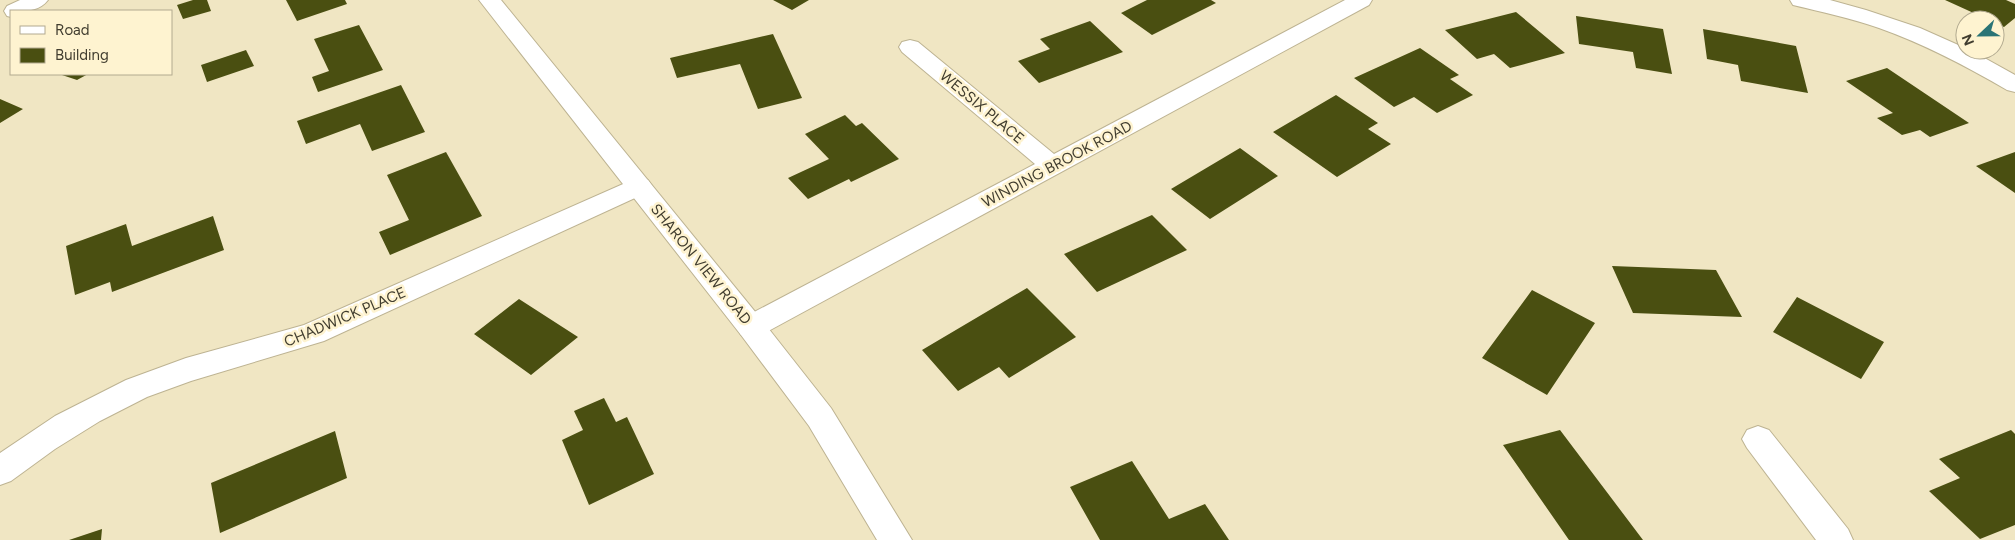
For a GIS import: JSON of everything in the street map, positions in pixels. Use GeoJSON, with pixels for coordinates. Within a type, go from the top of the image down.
{"type":"FeatureCollection","features":[{"type":"Feature","properties":{"kind":"street"},"geometry":{"type":"LineString","coordinates":[[17,10],[37,0]]}},
{"type":"Feature","properties":{"kind":"street","name":"SHARON VIEW ROAD"},"geometry":{"type":"LineString","coordinates":[[490,0],[751,327],[820,417],[896,540]]}},
{"type":"Feature","properties":{"kind":"street","name":"WINDING BROOK ROAD"},"geometry":{"type":"LineString","coordinates":[[751,327],[1361,0]]}},
{"type":"Feature","properties":{"kind":"street"},"geometry":{"type":"LineString","coordinates":[[1802,0],[1842,8],[1904,28],[1961,54],[2015,85]]}},
{"type":"Feature","properties":{"kind":"street","name":"WESSIX PLACE"},"geometry":{"type":"LineString","coordinates":[[910,47],[1054,166]]}},
{"type":"Feature","properties":{"kind":"street","name":"CHADWICK PLACE"},"geometry":{"type":"LineString","coordinates":[[0,471],[33,446],[84,414],[139,387],[187,370],[284,344],[314,333],[639,186]]}},
{"type":"Feature","properties":{"kind":"street"},"geometry":{"type":"LineString","coordinates":[[1758,439],[1836,540]]}},
{"type":"Feature","properties":{"kind":"building"},"geometry":{"type":"Polygon","coordinates":[[[193,0],[207,0],[211,11],[183,19],[177,5],[193,0]]]}},
{"type":"Feature","properties":{"kind":"building"},"geometry":{"type":"Polygon","coordinates":[[[286,0],[345,0],[347,4],[297,21],[286,0]]]}},
{"type":"Feature","properties":{"kind":"building"},"geometry":{"type":"Polygon","coordinates":[[[773,0],[809,0],[792,10],[773,0]]]}},
{"type":"Feature","properties":{"kind":"building"},"geometry":{"type":"Polygon","coordinates":[[[1147,0],[1211,0],[1216,3],[1152,35],[1121,13],[1147,0]]]}},
{"type":"Feature","properties":{"kind":"building"},"geometry":{"type":"Polygon","coordinates":[[[1945,0],[2006,0],[2015,4],[2015,18],[2005,26],[2005,10],[1967,10],[1945,0]]]}},
{"type":"Feature","properties":{"kind":"building"},"geometry":{"type":"Polygon","coordinates":[[[1516,12],[1565,53],[1510,68],[1494,54],[1477,59],[1445,30],[1516,12]]]}},
{"type":"Feature","properties":{"kind":"building"},"geometry":{"type":"Polygon","coordinates":[[[1576,16],[1663,29],[1672,74],[1636,68],[1633,52],[1579,44],[1576,16]]]}},
{"type":"Feature","properties":{"kind":"building"},"geometry":{"type":"Polygon","coordinates":[[[1090,21],[1123,52],[1039,83],[1018,61],[1050,49],[1040,39],[1090,21]]]}},
{"type":"Feature","properties":{"kind":"building"},"geometry":{"type":"Polygon","coordinates":[[[359,25],[383,70],[318,92],[312,77],[329,71],[314,39],[359,25]]]}},
{"type":"Feature","properties":{"kind":"building"},"geometry":{"type":"Polygon","coordinates":[[[1703,29],[1796,46],[1808,93],[1741,81],[1738,65],[1707,59],[1703,29]]]}},
{"type":"Feature","properties":{"kind":"building"},"geometry":{"type":"Polygon","coordinates":[[[773,34],[802,98],[758,109],[740,64],[677,78],[670,58],[773,34]]]}},
{"type":"Feature","properties":{"kind":"building"},"geometry":{"type":"Polygon","coordinates":[[[1420,48],[1459,75],[1450,79],[1473,95],[1437,113],[1414,97],[1394,107],[1354,78],[1420,48]]]}},
{"type":"Feature","properties":{"kind":"building"},"geometry":{"type":"Polygon","coordinates":[[[246,50],[254,66],[207,82],[201,65],[246,50]]]}},
{"type":"Feature","properties":{"kind":"building"},"geometry":{"type":"Polygon","coordinates":[[[1887,68],[1969,123],[1930,137],[1920,130],[1902,135],[1877,118],[1893,113],[1846,81],[1887,68]]]}},
{"type":"Feature","properties":{"kind":"building"},"geometry":{"type":"Polygon","coordinates":[[[62,75],[86,75],[77,80],[62,75]]]}},
{"type":"Feature","properties":{"kind":"building"},"geometry":{"type":"Polygon","coordinates":[[[401,85],[425,132],[372,151],[360,124],[306,144],[297,121],[401,85]]]}},
{"type":"Feature","properties":{"kind":"building"},"geometry":{"type":"Polygon","coordinates":[[[1336,95],[1378,123],[1368,129],[1391,144],[1337,177],[1273,132],[1336,95]]]}},
{"type":"Feature","properties":{"kind":"building"},"geometry":{"type":"Polygon","coordinates":[[[0,99],[23,109],[0,123],[0,99]]]}},
{"type":"Feature","properties":{"kind":"building"},"geometry":{"type":"Polygon","coordinates":[[[845,115],[856,126],[862,123],[899,159],[851,182],[849,179],[808,199],[788,178],[829,159],[805,134],[845,115]]]}},
{"type":"Feature","properties":{"kind":"building"},"geometry":{"type":"Polygon","coordinates":[[[1240,148],[1278,176],[1210,219],[1171,189],[1240,148]]]}},
{"type":"Feature","properties":{"kind":"building"},"geometry":{"type":"Polygon","coordinates":[[[446,152],[482,216],[390,255],[379,232],[409,220],[387,175],[446,152]]]}},
{"type":"Feature","properties":{"kind":"building"},"geometry":{"type":"Polygon","coordinates":[[[2015,152],[2015,193],[1976,166],[2015,152]]]}},
{"type":"Feature","properties":{"kind":"building"},"geometry":{"type":"Polygon","coordinates":[[[1152,215],[1187,250],[1097,292],[1064,254],[1152,215]]]}},
{"type":"Feature","properties":{"kind":"building"},"geometry":{"type":"Polygon","coordinates":[[[213,216],[224,250],[112,292],[110,282],[75,295],[66,246],[126,224],[132,246],[213,216]]]}},
{"type":"Feature","properties":{"kind":"building"},"geometry":{"type":"Polygon","coordinates":[[[1612,266],[1716,270],[1742,317],[1633,313],[1612,266]]]}},
{"type":"Feature","properties":{"kind":"building"},"geometry":{"type":"Polygon","coordinates":[[[1027,288],[1076,337],[1009,378],[999,367],[958,391],[922,350],[1027,288]]]}},
{"type":"Feature","properties":{"kind":"building"},"geometry":{"type":"Polygon","coordinates":[[[1532,290],[1595,323],[1547,395],[1482,358],[1532,290]]]}},
{"type":"Feature","properties":{"kind":"building"},"geometry":{"type":"Polygon","coordinates":[[[1797,297],[1884,342],[1861,379],[1773,332],[1797,297]]]}},
{"type":"Feature","properties":{"kind":"building"},"geometry":{"type":"Polygon","coordinates":[[[519,299],[578,337],[531,375],[474,334],[519,299]]]}},
{"type":"Feature","properties":{"kind":"building"},"geometry":{"type":"Polygon","coordinates":[[[604,398],[616,422],[627,417],[654,474],[589,505],[562,440],[583,430],[574,411],[604,398]]]}},
{"type":"Feature","properties":{"kind":"building"},"geometry":{"type":"Polygon","coordinates":[[[1560,430],[1643,540],[1569,540],[1503,445],[1560,430]]]}},
{"type":"Feature","properties":{"kind":"building"},"geometry":{"type":"Polygon","coordinates":[[[2011,430],[2015,434],[2015,525],[1980,539],[1929,491],[1960,478],[1939,459],[2011,430]]]}},
{"type":"Feature","properties":{"kind":"building"},"geometry":{"type":"Polygon","coordinates":[[[335,431],[347,478],[220,533],[211,483],[335,431]]]}},
{"type":"Feature","properties":{"kind":"building"},"geometry":{"type":"Polygon","coordinates":[[[1132,461],[1169,519],[1205,504],[1229,540],[1100,540],[1070,487],[1132,461]]]}},
{"type":"Feature","properties":{"kind":"building"},"geometry":{"type":"Polygon","coordinates":[[[102,529],[101,540],[69,540],[102,529]]]}}]}
